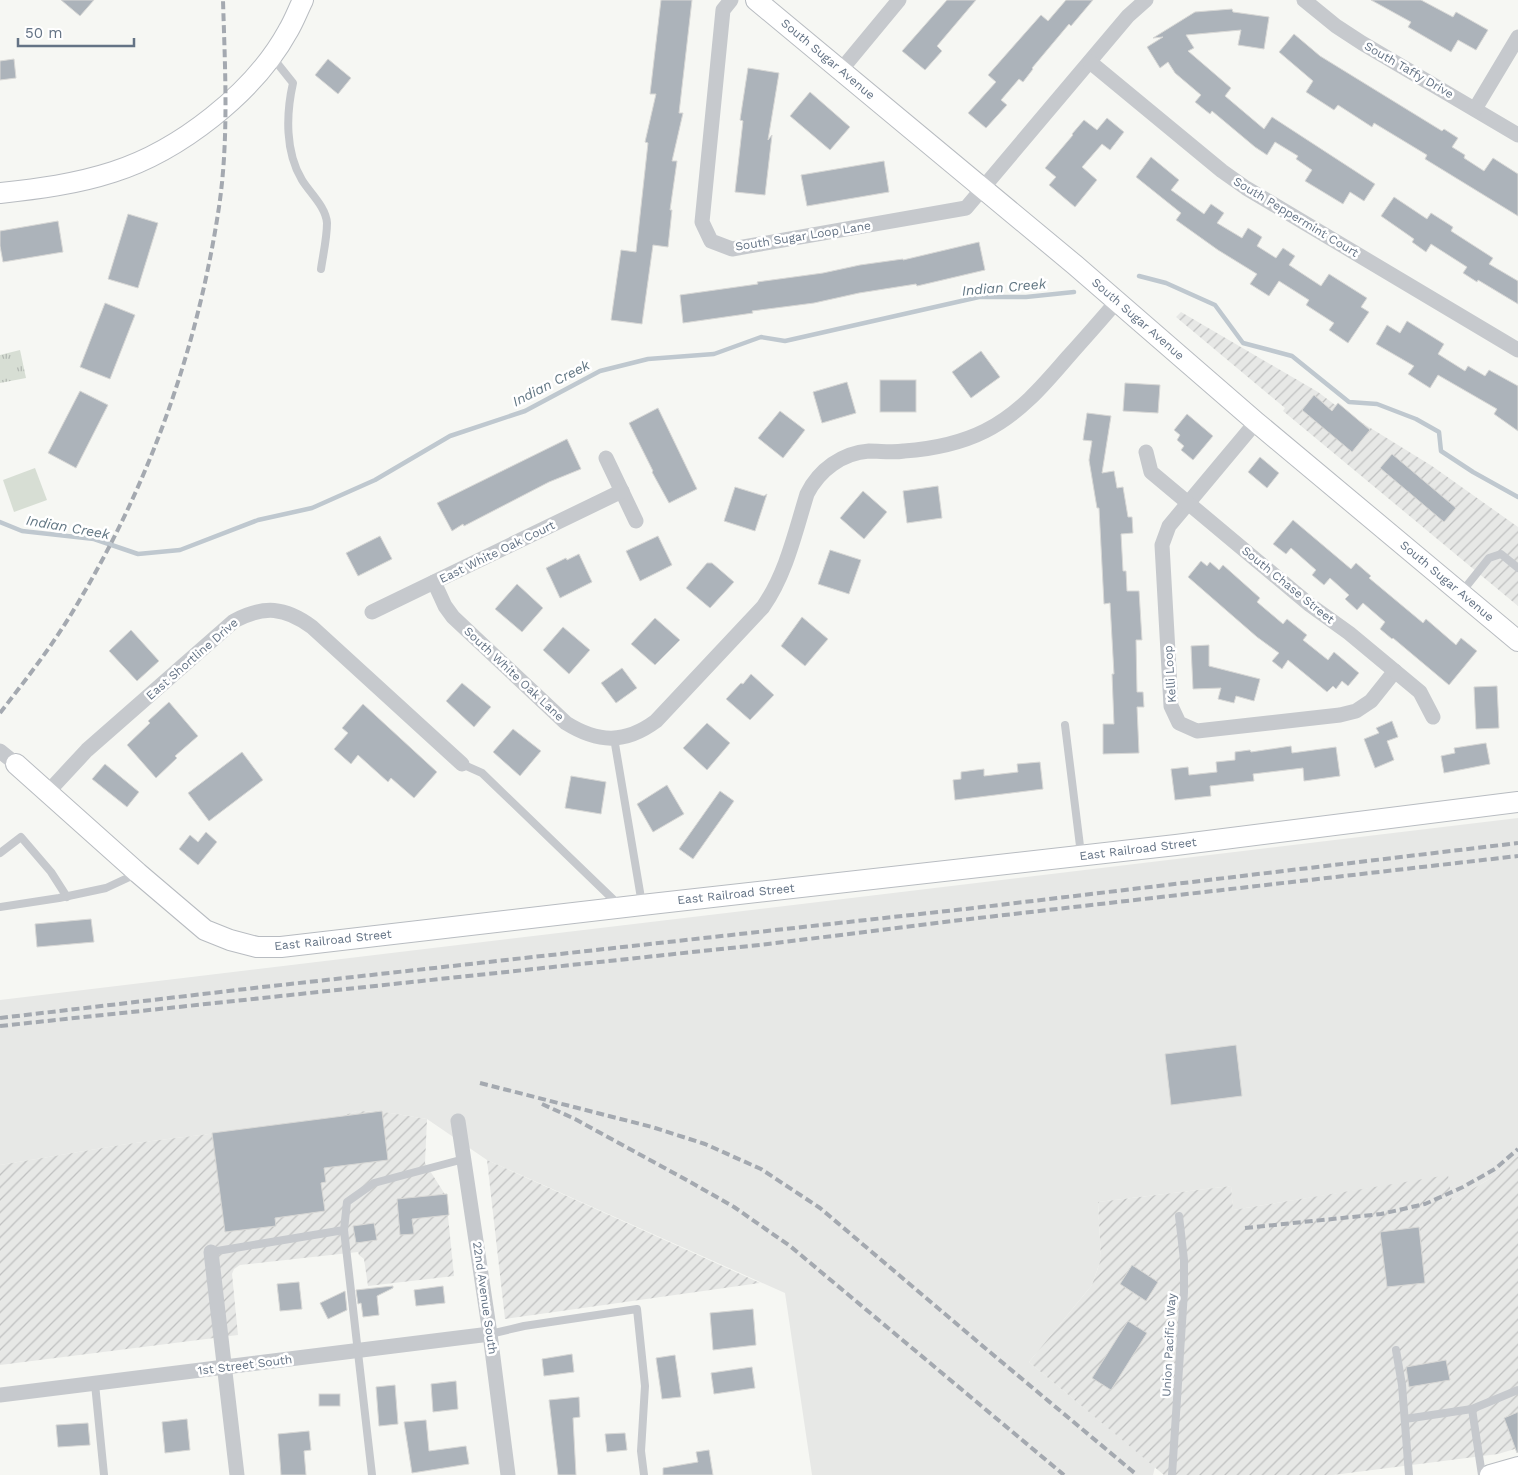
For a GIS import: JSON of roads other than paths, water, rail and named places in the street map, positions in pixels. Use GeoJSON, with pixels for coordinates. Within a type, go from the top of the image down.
{"type":"FeatureCollection","features":[{"type":"Feature","properties":{"kind":"street"},"geometry":{"type":"LineString","coordinates":[[0,192],[42,188],[112,172],[143,161],[174,144],[235,97],[255,77],[288,32],[303,0]]}},
{"type":"Feature","properties":{"kind":"street","name":"South Sugar Loop Lane"},"geometry":{"type":"LineString","coordinates":[[731,0],[723,10],[702,222],[711,240],[732,250],[966,208],[983,188]]}},
{"type":"Feature","properties":{"kind":"street","name":"South Sugar Avenue"},"geometry":{"type":"LineString","coordinates":[[756,0],[983,188],[1256,422],[1518,641]]}},
{"type":"Feature","properties":{"kind":"street"},"geometry":{"type":"LineString","coordinates":[[840,70],[899,0]]}},
{"type":"Feature","properties":{"kind":"street"},"geometry":{"type":"LineString","coordinates":[[983,188],[1128,16],[1146,0]]}},
{"type":"Feature","properties":{"kind":"street","name":"South Taffy Drive"},"geometry":{"type":"LineString","coordinates":[[1304,0],[1336,26],[1362,43],[1518,135]]}},
{"type":"Feature","properties":{"kind":"street"},"geometry":{"type":"LineString","coordinates":[[1475,109],[1518,37]]}},
{"type":"Feature","properties":{"kind":"street","name":"South Peppermint Court"},"geometry":{"type":"LineString","coordinates":[[1090,62],[1222,171],[1246,188],[1518,350]]}},
{"type":"Feature","properties":{"kind":"street"},"geometry":{"type":"LineString","coordinates":[[614,738],[644,730],[656,721],[763,607],[774,591],[783,572],[807,494],[812,483],[821,473],[834,462],[854,453],[900,452],[935,448],[986,431],[1022,407],[1040,390],[1117,301]]}},
{"type":"Feature","properties":{"kind":"street","name":"Kelli Loop"},"geometry":{"type":"LineString","coordinates":[[1256,422],[1169,526],[1162,544],[1171,706],[1179,723],[1197,731],[1340,715],[1356,711],[1371,701],[1395,671]]}},
{"type":"Feature","properties":{"kind":"street","name":"South Chase Street"},"geometry":{"type":"LineString","coordinates":[[1146,452],[1151,472],[1310,605],[1349,633],[1420,692],[1433,717]]}},
{"type":"Feature","properties":{"kind":"street"},"geometry":{"type":"LineString","coordinates":[[606,458],[636,521]]}},
{"type":"Feature","properties":{"kind":"street","name":"East White Oak Court"},"geometry":{"type":"LineString","coordinates":[[372,612],[622,491]]}},
{"type":"Feature","properties":{"kind":"street","name":"South White Oak Lane"},"geometry":{"type":"LineString","coordinates":[[434,582],[445,606],[453,617],[566,723],[598,738],[614,738]]}},
{"type":"Feature","properties":{"kind":"street","name":"East Shortline Drive"},"geometry":{"type":"LineString","coordinates":[[48,792],[87,750],[234,621],[249,613],[266,610],[286,612],[299,617],[312,627],[462,764]]}},
{"type":"Feature","properties":{"kind":"street"},"geometry":{"type":"LineString","coordinates":[[0,751],[16,764]]}},
{"type":"Feature","properties":{"kind":"street","name":"East Railroad Street"},"geometry":{"type":"LineString","coordinates":[[16,764],[205,930],[230,940],[257,947],[282,948],[622,908],[642,904],[1081,856],[1518,802]]}},
{"type":"Feature","properties":{"kind":"street","name":"22nd Avenue South"},"geometry":{"type":"LineString","coordinates":[[458,1121],[490,1334],[508,1475]]}},
{"type":"Feature","properties":{"kind":"street"},"geometry":{"type":"LineString","coordinates":[[211,1252],[238,1475]]}},
{"type":"Feature","properties":{"kind":"street","name":"1st Street South"},"geometry":{"type":"LineString","coordinates":[[0,1395],[490,1334]]}},
{"type":"Feature","properties":{"kind":"street"},"geometry":{"type":"LineString","coordinates":[[1490,1475],[1518,1467]]}},
{"type":"Feature","properties":{"kind":"lane"},"geometry":{"type":"LineString","coordinates":[[272,56],[293,83],[289,102],[290,148],[294,166],[303,182],[319,202],[327,222],[321,269]]}},
{"type":"Feature","properties":{"kind":"lane"},"geometry":{"type":"LineString","coordinates":[[1461,593],[1490,558],[1501,554],[1518,568]]}},
{"type":"Feature","properties":{"kind":"lane"},"geometry":{"type":"LineString","coordinates":[[1065,726],[1081,856]]}},
{"type":"Feature","properties":{"kind":"lane"},"geometry":{"type":"LineString","coordinates":[[614,738],[642,904]]}},
{"type":"Feature","properties":{"kind":"lane"},"geometry":{"type":"LineString","coordinates":[[462,764],[482,773],[622,908]]}},
{"type":"Feature","properties":{"kind":"lane"},"geometry":{"type":"LineString","coordinates":[[0,853],[21,837],[51,872],[67,897]]}},
{"type":"Feature","properties":{"kind":"lane"},"geometry":{"type":"LineString","coordinates":[[0,907],[67,897],[106,888],[138,873]]}},
{"type":"Feature","properties":{"kind":"lane"},"geometry":{"type":"LineString","coordinates":[[372,1475],[344,1230],[347,1202],[374,1183],[464,1159]]}},
{"type":"Feature","properties":{"kind":"lane","name":"Union Pacific Way"},"geometry":{"type":"LineString","coordinates":[[1172,1475],[1184,1292],[1184,1260],[1178,1216]]}},
{"type":"Feature","properties":{"kind":"lane"},"geometry":{"type":"LineString","coordinates":[[211,1252],[344,1230]]}},
{"type":"Feature","properties":{"kind":"lane"},"geometry":{"type":"LineString","coordinates":[[490,1334],[524,1326],[637,1309],[645,1386],[641,1451],[644,1475]]}},
{"type":"Feature","properties":{"kind":"lane"},"geometry":{"type":"LineString","coordinates":[[1396,1350],[1402,1385],[1409,1475]]}},
{"type":"Feature","properties":{"kind":"lane"},"geometry":{"type":"LineString","coordinates":[[95,1384],[104,1475]]}},
{"type":"Feature","properties":{"kind":"lane"},"geometry":{"type":"LineString","coordinates":[[1405,1419],[1472,1409],[1518,1390]]}},
{"type":"Feature","properties":{"kind":"lane"},"geometry":{"type":"LineString","coordinates":[[1472,1409],[1482,1475]]}},
{"type":"Feature","properties":{"kind":"waterway","name":"Indian Creek"},"geometry":{"type":"LineString","coordinates":[[1139,276],[1166,283],[1215,305],[1243,343],[1292,356],[1349,402],[1377,404],[1416,419],[1439,432],[1441,451],[1473,472],[1518,497]]}},
{"type":"Feature","properties":{"kind":"waterway","name":"Indian Creek"},"geometry":{"type":"LineString","coordinates":[[0,522],[22,531],[94,539],[138,554],[180,550],[258,520],[312,508],[375,480],[450,436],[525,411],[600,371],[648,359],[714,354],[761,337],[785,341],[979,297],[1026,297],[1074,292]]}},
{"type":"Feature","properties":{"kind":"railway"},"geometry":{"type":"LineString","coordinates":[[0,713],[54,641],[98,569],[123,520],[145,470],[182,368],[197,315],[209,261],[222,181],[226,104],[223,0]]}},
{"type":"Feature","properties":{"kind":"railway"},"geometry":{"type":"LineString","coordinates":[[0,1018],[974,908],[1518,843]]}},
{"type":"Feature","properties":{"kind":"railway"},"geometry":{"type":"LineString","coordinates":[[0,1026],[768,944],[1518,856]]}},
{"type":"Feature","properties":{"kind":"railway"},"geometry":{"type":"LineString","coordinates":[[480,1083],[652,1127],[705,1144],[761,1169],[820,1208],[1137,1475]]}},
{"type":"Feature","properties":{"kind":"railway"},"geometry":{"type":"LineString","coordinates":[[542,1104],[575,1119],[734,1207],[790,1246],[1064,1475]]}},
{"type":"Feature","properties":{"kind":"railway"},"geometry":{"type":"LineString","coordinates":[[1245,1228],[1381,1214],[1425,1204],[1463,1187],[1495,1169],[1518,1149]]}}]}
